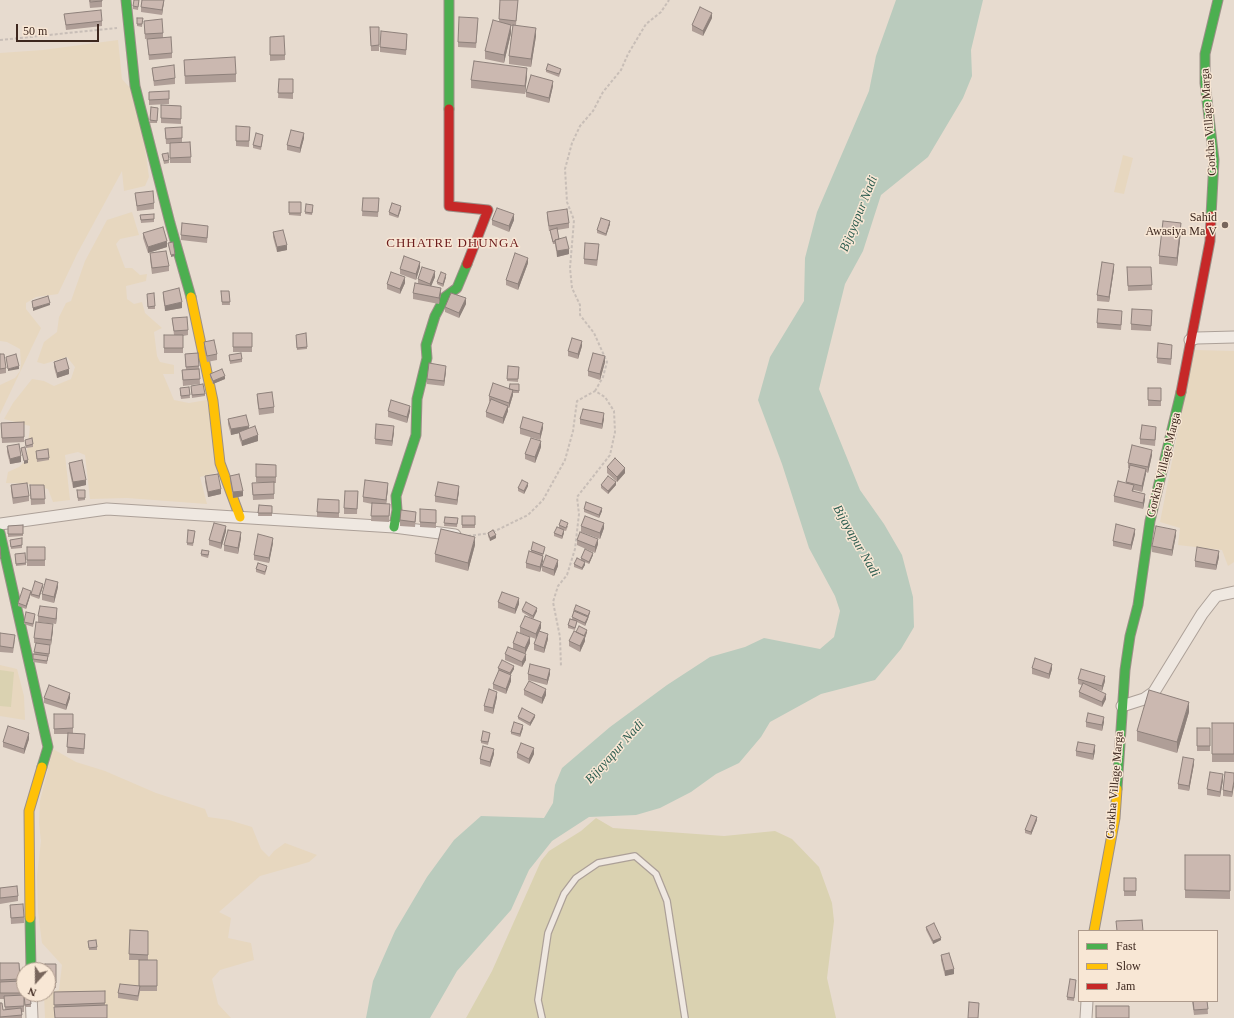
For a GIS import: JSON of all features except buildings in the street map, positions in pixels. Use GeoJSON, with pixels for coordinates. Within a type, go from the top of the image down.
{"type":"FeatureCollection","features":[{"type":"Feature","properties":{"kind":"street"},"geometry":{"type":"LineString","coordinates":[[126,0],[135,86],[170,223],[192,296],[213,401],[220,463],[240,517]]}},
{"type":"Feature","properties":{"kind":"street"},"geometry":{"type":"LineString","coordinates":[[394,527],[397,510],[396,496],[416,435],[417,399],[427,358],[426,345],[435,316],[446,297],[458,288],[488,210],[449,206],[449,0]]}},
{"type":"Feature","properties":{"kind":"street","name":"Gorkha Village Marga"},"geometry":{"type":"LineString","coordinates":[[1094,930],[1114,818],[1126,663],[1138,605],[1150,522],[1182,390],[1190,340],[1210,241],[1214,160],[1205,83],[1205,54],[1218,0]]}},
{"type":"Feature","properties":{"kind":"street"},"geometry":{"type":"LineString","coordinates":[[1190,340],[1197,338],[1234,337]]}},
{"type":"Feature","properties":{"kind":"street"},"geometry":{"type":"LineString","coordinates":[[0,524],[107,509],[394,527],[465,536]]}},
{"type":"Feature","properties":{"kind":"street"},"geometry":{"type":"LineString","coordinates":[[0,533],[48,747],[29,811],[31,962]]}},
{"type":"Feature","properties":{"kind":"street"},"geometry":{"type":"LineString","coordinates":[[1122,706],[1144,699],[1154,692],[1202,614],[1216,596],[1234,592]]}},
{"type":"Feature","properties":{"kind":"street"},"geometry":{"type":"LineString","coordinates":[[31,1002],[32,1018]]}},
{"type":"Feature","properties":{"kind":"street"},"geometry":{"type":"LineString","coordinates":[[1086,1018],[1087,1002]]}},
{"type":"Feature","properties":{"kind":"lane"},"geometry":{"type":"LineString","coordinates":[[542,1018],[538,1000],[548,933],[564,894],[576,878],[598,863],[635,856],[656,874],[667,900],[685,1018]]}},
{"type":"Feature","properties":{"kind":"path"},"geometry":{"type":"LineString","coordinates":[[465,536],[491,533],[528,515],[543,500],[565,460],[574,431],[577,401],[595,391],[604,377],[607,362],[594,333],[580,315],[580,305],[572,288],[570,268],[574,220],[567,202],[565,169],[572,143],[580,126],[593,111],[603,92],[622,70],[628,54],[646,24],[661,12],[669,0]]}},
{"type":"Feature","properties":{"kind":"path"},"geometry":{"type":"LineString","coordinates":[[0,40],[130,27]]}},
{"type":"Feature","properties":{"kind":"path"},"geometry":{"type":"LineString","coordinates":[[561,667],[560,637],[553,602],[558,586],[567,575],[575,549],[579,514],[577,497],[610,455],[615,432],[614,411],[605,397],[595,391]]}},
{"type":"Feature","properties":{"kind":"shaded area"},"geometry":{"type":"Polygon","coordinates":[[[118,40],[122,79],[130,88],[144,140],[149,177],[145,186],[124,191],[122,171],[77,254],[58,294],[36,297],[26,303],[26,309],[41,328],[0,414],[0,385],[15,378],[20,371],[21,364],[20,349],[7,342],[0,341],[0,53],[43,50],[118,40]]]}},
{"type":"Feature","properties":{"kind":"shaded area"},"geometry":{"type":"Polygon","coordinates":[[[1123,155],[1133,158],[1124,194],[1114,192],[1123,155]]]}},
{"type":"Feature","properties":{"kind":"shaded area"},"geometry":{"type":"Polygon","coordinates":[[[132,212],[139,235],[120,239],[116,244],[125,268],[132,268],[140,275],[147,274],[146,281],[126,286],[127,299],[134,304],[142,302],[145,313],[162,328],[154,332],[157,356],[160,362],[174,365],[174,374],[163,374],[174,400],[189,403],[207,400],[218,472],[200,477],[207,504],[127,498],[90,499],[85,455],[78,452],[65,455],[70,500],[53,502],[48,489],[30,484],[6,483],[8,472],[19,467],[26,460],[30,426],[4,419],[13,403],[32,379],[44,381],[54,386],[71,379],[75,367],[67,357],[44,364],[37,362],[44,342],[57,332],[59,317],[66,303],[71,301],[85,261],[107,220],[132,212]]]}},
{"type":"Feature","properties":{"kind":"shaded area"},"geometry":{"type":"Polygon","coordinates":[[[1194,350],[1234,351],[1234,562],[1228,566],[1222,550],[1178,545],[1180,528],[1160,522],[1194,350]]]}},
{"type":"Feature","properties":{"kind":"shaded area"},"geometry":{"type":"Polygon","coordinates":[[[0,665],[17,669],[24,696],[25,720],[0,716],[0,665]]]}},
{"type":"Feature","properties":{"kind":"shaded area"},"geometry":{"type":"Polygon","coordinates":[[[0,670],[14,672],[11,707],[0,706],[0,670]]]}},
{"type":"Feature","properties":{"kind":"shaded area"},"geometry":{"type":"Polygon","coordinates":[[[53,749],[76,762],[105,771],[156,793],[205,809],[208,817],[229,820],[252,827],[261,849],[269,857],[274,851],[285,843],[317,855],[309,862],[260,876],[219,912],[231,918],[228,938],[251,943],[254,960],[220,970],[212,979],[218,1004],[231,1018],[45,1018],[44,1002],[56,1002],[56,991],[59,990],[62,965],[42,943],[38,912],[37,876],[41,841],[39,823],[40,801],[53,749]]]}},
{"type":"Feature","properties":{"kind":"shaded area"},"geometry":{"type":"Polygon","coordinates":[[[596,818],[613,828],[724,836],[775,831],[792,839],[819,867],[832,903],[834,921],[827,978],[836,1018],[466,1018],[492,971],[541,861],[549,851],[581,831],[596,818]]]}},
{"type":"Feature","properties":{"kind":"water","name":"Bijayapur Nadi"},"geometry":{"type":"Polygon","coordinates":[[[896,0],[983,0],[971,50],[972,76],[963,98],[928,157],[881,195],[863,251],[845,284],[819,389],[860,490],[884,524],[902,555],[913,597],[914,627],[901,649],[875,680],[821,694],[770,722],[761,737],[739,763],[716,774],[691,792],[660,808],[636,815],[589,817],[552,841],[529,870],[511,910],[457,971],[430,1018],[366,1018],[373,981],[395,931],[427,877],[454,840],[481,816],[544,818],[553,803],[555,785],[562,768],[610,727],[667,685],[710,657],[745,647],[764,638],[820,649],[834,637],[840,611],[835,596],[809,548],[782,464],[758,400],[770,357],[804,301],[805,258],[817,212],[869,91],[876,56],[896,0]]]}},
{"type":"Feature","properties":{"kind":"traffic: fast"},"geometry":{"type":"LineString","coordinates":[[126,0],[135,86],[170,223],[191,297]]}},
{"type":"Feature","properties":{"kind":"traffic: fast"},"geometry":{"type":"LineString","coordinates":[[449,0],[449,109]]}},
{"type":"Feature","properties":{"kind":"traffic: fast"},"geometry":{"type":"LineString","coordinates":[[1211,216],[1214,160],[1205,83],[1205,54],[1218,0]]}},
{"type":"Feature","properties":{"kind":"traffic: fast"},"geometry":{"type":"LineString","coordinates":[[394,527],[397,510],[396,496],[416,435],[417,399],[427,358],[426,345],[435,316],[445,297],[457,288],[467,264]]}},
{"type":"Feature","properties":{"kind":"traffic: fast"},"geometry":{"type":"LineString","coordinates":[[1117,789],[1125,670],[1130,636],[1138,605],[1150,521],[1181,392]]}},
{"type":"Feature","properties":{"kind":"traffic: fast"},"geometry":{"type":"LineString","coordinates":[[0,533],[48,747],[42,767]]}},
{"type":"Feature","properties":{"kind":"traffic: fast"},"geometry":{"type":"LineString","coordinates":[[30,918],[31,962]]}},
{"type":"Feature","properties":{"kind":"traffic: slow"},"geometry":{"type":"LineString","coordinates":[[191,297],[213,401],[220,463],[240,517]]}},
{"type":"Feature","properties":{"kind":"traffic: slow"},"geometry":{"type":"LineString","coordinates":[[30,918],[29,811],[42,767]]}},
{"type":"Feature","properties":{"kind":"traffic: slow"},"geometry":{"type":"LineString","coordinates":[[1094,930],[1115,818],[1117,789]]}},
{"type":"Feature","properties":{"kind":"traffic: jam"},"geometry":{"type":"LineString","coordinates":[[449,109],[449,206],[488,210],[467,264]]}},
{"type":"Feature","properties":{"kind":"traffic: jam"},"geometry":{"type":"LineString","coordinates":[[1181,392],[1210,241],[1211,216]]}},
{"type":"Feature","properties":{"kind":"place","name":"Sahid Awasiya Ma V"},"geometry":{"type":"Point","coordinates":[1225,225]}},
{"type":"Feature","properties":{"kind":"district","name":"CHHATRE DHUNGA"},"geometry":{"type":"Point","coordinates":[453,244]}}]}
